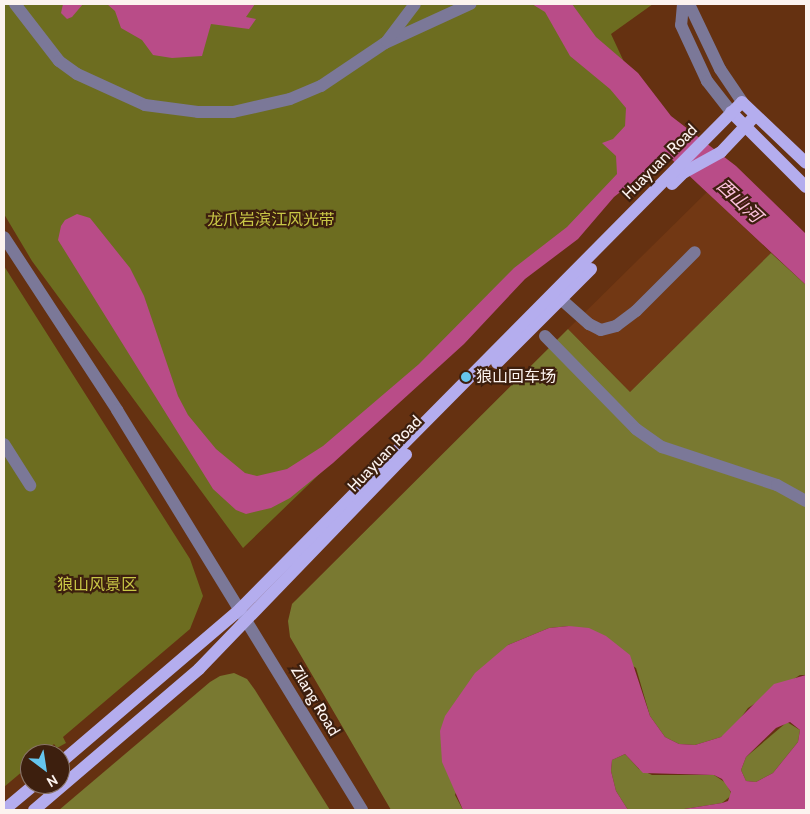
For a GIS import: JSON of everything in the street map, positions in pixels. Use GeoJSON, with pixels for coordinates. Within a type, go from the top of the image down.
{"type":"FeatureCollection","features":[{"type":"Feature","properties":{"kind":"main road","name":"Huayuan Road"},"geometry":{"type":"LineString","coordinates":[[70,755],[243,614],[424,437],[679,171],[742,102]]}},
{"type":"Feature","properties":{"kind":"main road"},"geometry":{"type":"LineString","coordinates":[[742,102],[806,163]]}},
{"type":"Feature","properties":{"kind":"main road"},"geometry":{"type":"LineString","coordinates":[[731,112],[806,187]]}},
{"type":"Feature","properties":{"kind":"main road","name":"Huayuan Road"},"geometry":{"type":"LineString","coordinates":[[679,171],[721,152],[755,116]]}},
{"type":"Feature","properties":{"kind":"main road","name":"Huayuan Road"},"geometry":{"type":"LineString","coordinates":[[34,810],[199,669],[243,614]]}},
{"type":"Feature","properties":{"kind":"main road"},"geometry":{"type":"LineString","coordinates":[[4,810],[23,794]]}},
{"type":"Feature","properties":{"kind":"street"},"geometry":{"type":"LineString","coordinates":[[15,4],[60,61],[77,74],[122,97],[174,111],[233,112],[290,98],[321,86],[386,43],[462,5]]}},
{"type":"Feature","properties":{"kind":"street"},"geometry":{"type":"LineString","coordinates":[[386,43],[415,4]]}},
{"type":"Feature","properties":{"kind":"street"},"geometry":{"type":"LineString","coordinates":[[682,4],[681,25],[708,81],[731,112]]}},
{"type":"Feature","properties":{"kind":"street"},"geometry":{"type":"LineString","coordinates":[[689,4],[720,69],[742,102]]}},
{"type":"Feature","properties":{"kind":"street","name":"Zilang Road"},"geometry":{"type":"LineString","coordinates":[[4,237],[117,410],[362,810]]}},
{"type":"Feature","properties":{"kind":"street"},"geometry":{"type":"LineString","coordinates":[[558,297],[601,330],[616,326],[636,311],[696,252]]}},
{"type":"Feature","properties":{"kind":"street"},"geometry":{"type":"LineString","coordinates":[[545,336],[636,429],[662,447],[777,484],[806,501]]}},
{"type":"Feature","properties":{"kind":"street"},"geometry":{"type":"LineString","coordinates":[[4,444],[30,485]]}},
{"type":"Feature","properties":{"kind":"shaded area"},"geometry":{"type":"Polygon","coordinates":[[[707,192],[771,253],[630,392],[568,329],[707,192]]]}},
{"type":"Feature","properties":{"kind":"shaded area"},"geometry":{"type":"Polygon","coordinates":[[[771,253],[806,285],[806,675],[800,675],[748,708],[732,730],[721,737],[695,745],[679,744],[665,737],[650,716],[636,668],[569,626],[549,628],[508,645],[455,795],[463,810],[391,810],[290,637],[288,621],[292,604],[568,329],[630,392],[771,253]]]}},
{"type":"Feature","properties":{"kind":"shaded area"},"geometry":{"type":"Polygon","coordinates":[[[234,673],[247,679],[255,690],[330,810],[59,810],[210,682],[220,676],[234,673]]]}},
{"type":"Feature","properties":{"kind":"shaded area"},"geometry":{"type":"Polygon","coordinates":[[[787,722],[800,730],[798,742],[773,773],[756,782],[746,781],[741,770],[746,757],[787,722]]]}},
{"type":"Feature","properties":{"kind":"shaded area"},"geometry":{"type":"Polygon","coordinates":[[[625,754],[639,769],[652,775],[714,775],[726,783],[732,795],[722,803],[678,810],[628,810],[616,791],[611,771],[612,760],[625,754]]]}},
{"type":"Feature","properties":{"kind":"green space","name":"龙爪岩滨江风光带"},"geometry":{"type":"Polygon","coordinates":[[[4,4],[653,4],[611,34],[645,107],[662,131],[457,341],[243,548],[32,261],[4,214],[4,4]]]}},
{"type":"Feature","properties":{"kind":"green space","name":"狼山风景区"},"geometry":{"type":"Polygon","coordinates":[[[4,266],[190,559],[203,596],[190,629],[63,737],[66,743],[20,744],[20,773],[4,787],[4,266]]]}},
{"type":"Feature","properties":{"kind":"water"},"geometry":{"type":"Polygon","coordinates":[[[63,4],[83,4],[72,17],[67,19],[61,13],[63,4]]]}},
{"type":"Feature","properties":{"kind":"water"},"geometry":{"type":"Polygon","coordinates":[[[107,4],[255,4],[246,17],[256,19],[249,29],[211,24],[202,56],[172,58],[153,55],[142,40],[121,28],[115,11],[107,4]]]}},
{"type":"Feature","properties":{"kind":"water","name":"西山河"},"geometry":{"type":"Polygon","coordinates":[[[532,4],[572,4],[596,37],[638,73],[671,116],[736,166],[806,234],[806,285],[667,155],[614,197],[578,239],[525,279],[464,344],[333,463],[290,498],[271,508],[246,514],[236,510],[213,489],[58,240],[61,226],[65,220],[77,214],[90,218],[130,268],[144,296],[178,396],[188,415],[216,449],[245,473],[257,476],[287,469],[323,446],[419,364],[514,268],[567,227],[617,174],[616,156],[602,143],[613,139],[625,126],[626,108],[610,89],[570,56],[545,12],[532,4]]]}},
{"type":"Feature","properties":{"kind":"water"},"geometry":{"type":"Polygon","coordinates":[[[569,626],[589,628],[606,636],[630,655],[650,716],[665,737],[679,744],[695,745],[721,737],[774,684],[806,675],[806,810],[678,810],[728,801],[731,792],[722,779],[714,775],[643,773],[625,754],[612,760],[611,771],[616,791],[628,810],[463,810],[442,762],[440,731],[445,716],[475,673],[508,645],[549,628],[569,626]],[[790,722],[776,728],[746,757],[741,770],[746,781],[756,782],[773,773],[798,742],[800,730],[790,722]]]}},
{"type":"Feature","properties":{"kind":"place","name":"狼山回车场"},"geometry":{"type":"Point","coordinates":[466,377]}}]}
